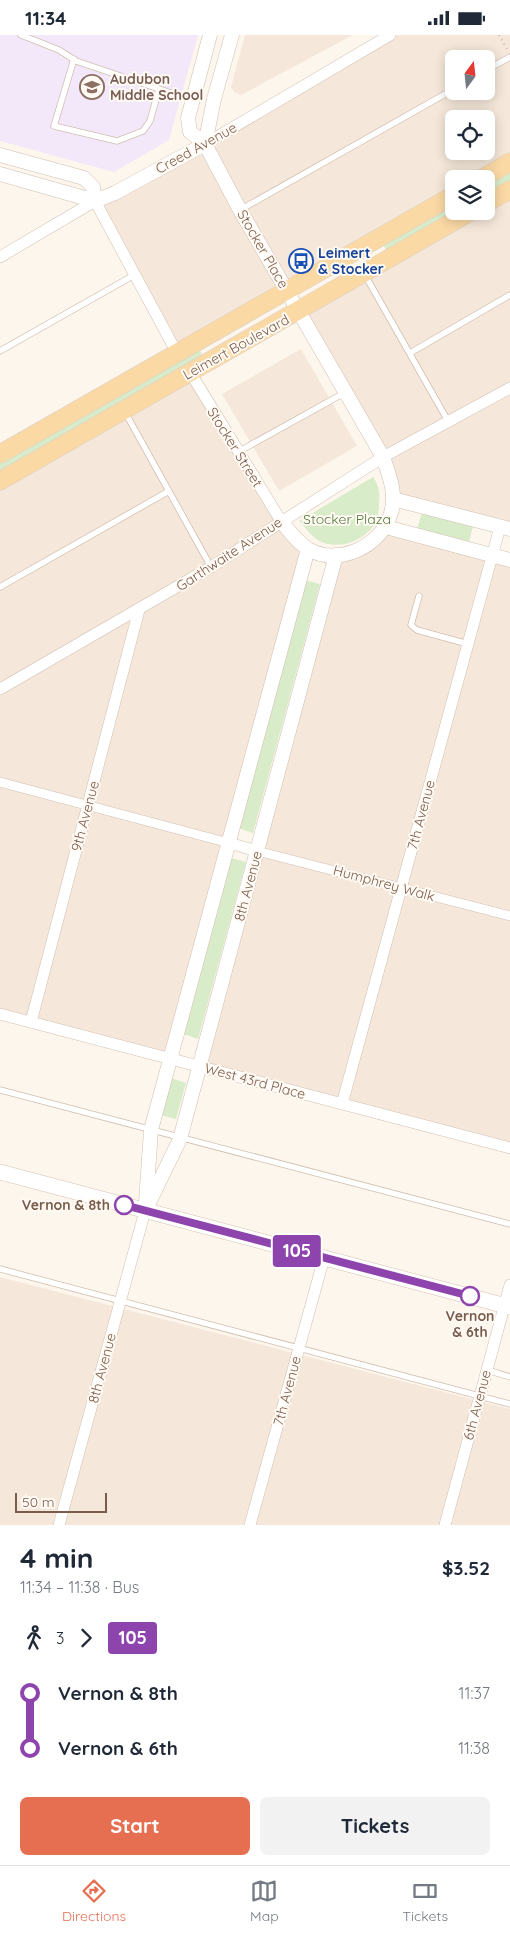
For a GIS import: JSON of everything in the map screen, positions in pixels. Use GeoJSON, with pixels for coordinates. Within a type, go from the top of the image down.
{"type":"FeatureCollection","features":[{"type":"Feature","properties":{"kind":"main road"},"geometry":{"type":"LineString","coordinates":[[495,171],[510,162]]}},
{"type":"Feature","properties":{"kind":"main road"},"geometry":{"type":"LineString","coordinates":[[495,198],[510,189]]}},
{"type":"Feature","properties":{"kind":"main road","name":"Leimert Boulevard"},"geometry":{"type":"LineString","coordinates":[[0,455],[445,200]]}},
{"type":"Feature","properties":{"kind":"main road","name":"Leimert Boulevard"},"geometry":{"type":"LineString","coordinates":[[0,481],[456,220]]}},
{"type":"Feature","properties":{"kind":"main road"},"geometry":{"type":"LineString","coordinates":[[0,1172],[507,1306]]}},
{"type":"Feature","properties":{"kind":"street"},"geometry":{"type":"LineString","coordinates":[[210,35],[188,118],[190,132],[204,144],[214,99],[232,35]]}},
{"type":"Feature","properties":{"kind":"street","name":"Creed Avenue"},"geometry":{"type":"LineString","coordinates":[[0,257],[95,201],[115,193],[204,144],[390,35]]}},
{"type":"Feature","properties":{"kind":"street","name":"Stocker Place"},"geometry":{"type":"LineString","coordinates":[[204,144],[240,210],[383,457]]}},
{"type":"Feature","properties":{"kind":"street"},"geometry":{"type":"LineString","coordinates":[[0,155],[84,178],[93,187],[95,201],[178,353]]}},
{"type":"Feature","properties":{"kind":"street"},"geometry":{"type":"LineString","coordinates":[[0,174],[95,201]]}},
{"type":"Feature","properties":{"kind":"street","name":"Stocker Street"},"geometry":{"type":"LineString","coordinates":[[190,372],[281,521]]}},
{"type":"Feature","properties":{"kind":"street","name":"Garthwaite Avenue"},"geometry":{"type":"LineString","coordinates":[[0,689],[212,567],[383,457],[510,388]]}},
{"type":"Feature","properties":{"kind":"street"},"geometry":{"type":"LineString","coordinates":[[281,521],[295,538],[308,549],[322,554],[336,555],[352,552],[364,547],[386,527],[392,513],[394,499],[383,457]]}},
{"type":"Feature","properties":{"kind":"street"},"geometry":{"type":"LineString","coordinates":[[394,499],[505,528]]}},
{"type":"Feature","properties":{"kind":"street"},"geometry":{"type":"LineString","coordinates":[[386,527],[510,560]]}},
{"type":"Feature","properties":{"kind":"street","name":"7th Avenue"},"geometry":{"type":"LineString","coordinates":[[342,1104],[493,555],[505,528]]}},
{"type":"Feature","properties":{"kind":"street","name":"8th Avenue"},"geometry":{"type":"LineString","coordinates":[[145,1211],[151,1130],[308,549]]}},
{"type":"Feature","properties":{"kind":"street","name":"8th Avenue"},"geometry":{"type":"LineString","coordinates":[[58,1525],[145,1211],[180,1139],[336,555]]}},
{"type":"Feature","properties":{"kind":"street","name":"9th Avenue"},"geometry":{"type":"LineString","coordinates":[[31,1022],[140,610]]}},
{"type":"Feature","properties":{"kind":"street"},"geometry":{"type":"LineString","coordinates":[[0,782],[257,851]]}},
{"type":"Feature","properties":{"kind":"street","name":"Humphrey Walk"},"geometry":{"type":"LineString","coordinates":[[257,851],[510,917]]}},
{"type":"Feature","properties":{"kind":"street","name":"West 43rd Place"},"geometry":{"type":"LineString","coordinates":[[0,1014],[510,1148]]}},
{"type":"Feature","properties":{"kind":"street","name":"7th Avenue"},"geometry":{"type":"LineString","coordinates":[[250,1525],[324,1258]]}},
{"type":"Feature","properties":{"kind":"street","name":"6th Avenue"},"geometry":{"type":"LineString","coordinates":[[444,1525],[487,1370],[507,1306],[510,1285]]}},
{"type":"Feature","properties":{"kind":"lane"},"geometry":{"type":"LineString","coordinates":[[21,35],[59,50],[74,59],[159,89],[193,98]]}},
{"type":"Feature","properties":{"kind":"lane"},"geometry":{"type":"LineString","coordinates":[[495,65],[510,56]]}},
{"type":"Feature","properties":{"kind":"lane"},"geometry":{"type":"LineString","coordinates":[[74,59],[54,126],[117,141],[143,131],[150,121],[159,89]]}},
{"type":"Feature","properties":{"kind":"lane"},"geometry":{"type":"LineString","coordinates":[[240,210],[445,94]]}},
{"type":"Feature","properties":{"kind":"lane"},"geometry":{"type":"LineString","coordinates":[[364,273],[448,421]]}},
{"type":"Feature","properties":{"kind":"lane"},"geometry":{"type":"LineString","coordinates":[[0,351],[136,274]]}},
{"type":"Feature","properties":{"kind":"lane"},"geometry":{"type":"LineString","coordinates":[[410,353],[510,295]]}},
{"type":"Feature","properties":{"kind":"lane"},"geometry":{"type":"LineString","coordinates":[[238,451],[346,392]]}},
{"type":"Feature","properties":{"kind":"lane"},"geometry":{"type":"LineString","coordinates":[[124,411],[212,567]]}},
{"type":"Feature","properties":{"kind":"lane"},"geometry":{"type":"LineString","coordinates":[[0,587],[169,491]]}},
{"type":"Feature","properties":{"kind":"lane"},"geometry":{"type":"LineString","coordinates":[[418,596],[411,625],[417,630],[468,644]]}},
{"type":"Feature","properties":{"kind":"lane"},"geometry":{"type":"LineString","coordinates":[[0,1090],[180,1139],[510,1224]]}},
{"type":"Feature","properties":{"kind":"lane"},"geometry":{"type":"LineString","coordinates":[[0,1269],[510,1403]]}},
{"type":"Feature","properties":{"kind":"lane"},"geometry":{"type":"LineString","coordinates":[[487,1370],[510,1377]]}},
{"type":"Feature","properties":{"kind":"path"},"geometry":{"type":"LineString","coordinates":[[499,35],[510,56]]}},
{"type":"Feature","properties":{"kind":"shaded area","name":"Audubon Middle School"},"geometry":{"type":"Polygon","coordinates":[[[0,35],[198,35],[169,140],[114,172],[0,141],[0,35]]]}},
{"type":"Feature","properties":{"kind":"shaded area"},"geometry":{"type":"Polygon","coordinates":[[[245,35],[353,35],[241,95],[234,92],[231,87],[245,35]]]}},
{"type":"Feature","properties":{"kind":"shaded area"},"geometry":{"type":"Polygon","coordinates":[[[390,35],[510,35],[510,162],[495,171],[445,170],[445,200],[177,353],[95,201],[390,35]]]}},
{"type":"Feature","properties":{"kind":"shaded area"},"geometry":{"type":"Polygon","coordinates":[[[510,190],[510,529],[393,499],[391,484],[299,311],[456,220],[495,220],[495,203],[510,190]]]}},
{"type":"Feature","properties":{"kind":"shaded area"},"geometry":{"type":"Polygon","coordinates":[[[301,349],[357,446],[279,491],[222,394],[301,349]]]}},
{"type":"Feature","properties":{"kind":"shaded area"},"geometry":{"type":"Polygon","coordinates":[[[190,372],[279,522],[308,549],[170,1059],[0,1014],[0,481],[190,372]]]}},
{"type":"Feature","properties":{"kind":"shaded area"},"geometry":{"type":"Polygon","coordinates":[[[386,527],[510,560],[510,1148],[199,1066],[336,555],[386,527]]]}},
{"type":"Feature","properties":{"kind":"shaded area"},"geometry":{"type":"Polygon","coordinates":[[[0,1277],[510,1409],[510,1525],[0,1525],[0,1277]]]}},
{"type":"Feature","properties":{"kind":"green space"},"geometry":{"type":"Polygon","coordinates":[[[510,171],[510,181],[495,190],[495,180],[510,171]]]}},
{"type":"Feature","properties":{"kind":"green space"},"geometry":{"type":"Polygon","coordinates":[[[445,208],[445,219],[387,252],[384,246],[393,238],[445,208]]]}},
{"type":"Feature","properties":{"kind":"green space"},"geometry":{"type":"Polygon","coordinates":[[[199,349],[202,354],[188,366],[0,473],[0,463],[199,349]]]}},
{"type":"Feature","properties":{"kind":"green space","name":"Stocker Plaza"},"geometry":{"type":"Polygon","coordinates":[[[373,477],[379,492],[378,514],[374,525],[363,536],[349,543],[333,545],[318,540],[299,521],[373,477]]]}},
{"type":"Feature","properties":{"kind":"green space"},"geometry":{"type":"Polygon","coordinates":[[[422,513],[473,526],[469,542],[417,529],[422,513]]]}},
{"type":"Feature","properties":{"kind":"green space"},"geometry":{"type":"Polygon","coordinates":[[[304,580],[320,584],[253,833],[238,828],[304,580]]]}},
{"type":"Feature","properties":{"kind":"green space"},"geometry":{"type":"Polygon","coordinates":[[[231,858],[246,862],[198,1039],[183,1034],[231,858]]]}},
{"type":"Feature","properties":{"kind":"green space"},"geometry":{"type":"Polygon","coordinates":[[[171,1078],[186,1083],[176,1119],[161,1115],[171,1078]]]}},
{"type":"Feature","properties":{"kind":"bus line","name":"105"},"geometry":{"type":"LineString","coordinates":[[124,1205],[470,1296]]}},
{"type":"Feature","properties":{"kind":"place","name":"Audubon Middle School"},"geometry":{"type":"Point","coordinates":[92,87]}},
{"type":"Feature","properties":{"kind":"place","name":"Leimert & Stocker"},"geometry":{"type":"Point","coordinates":[301,261]}},
{"type":"Feature","properties":{"kind":"place","name":"Vernon & 8th"},"geometry":{"type":"Point","coordinates":[124,1205]}},
{"type":"Feature","properties":{"kind":"place","name":"Vernon & 6th"},"geometry":{"type":"Point","coordinates":[470,1296]}}]}
